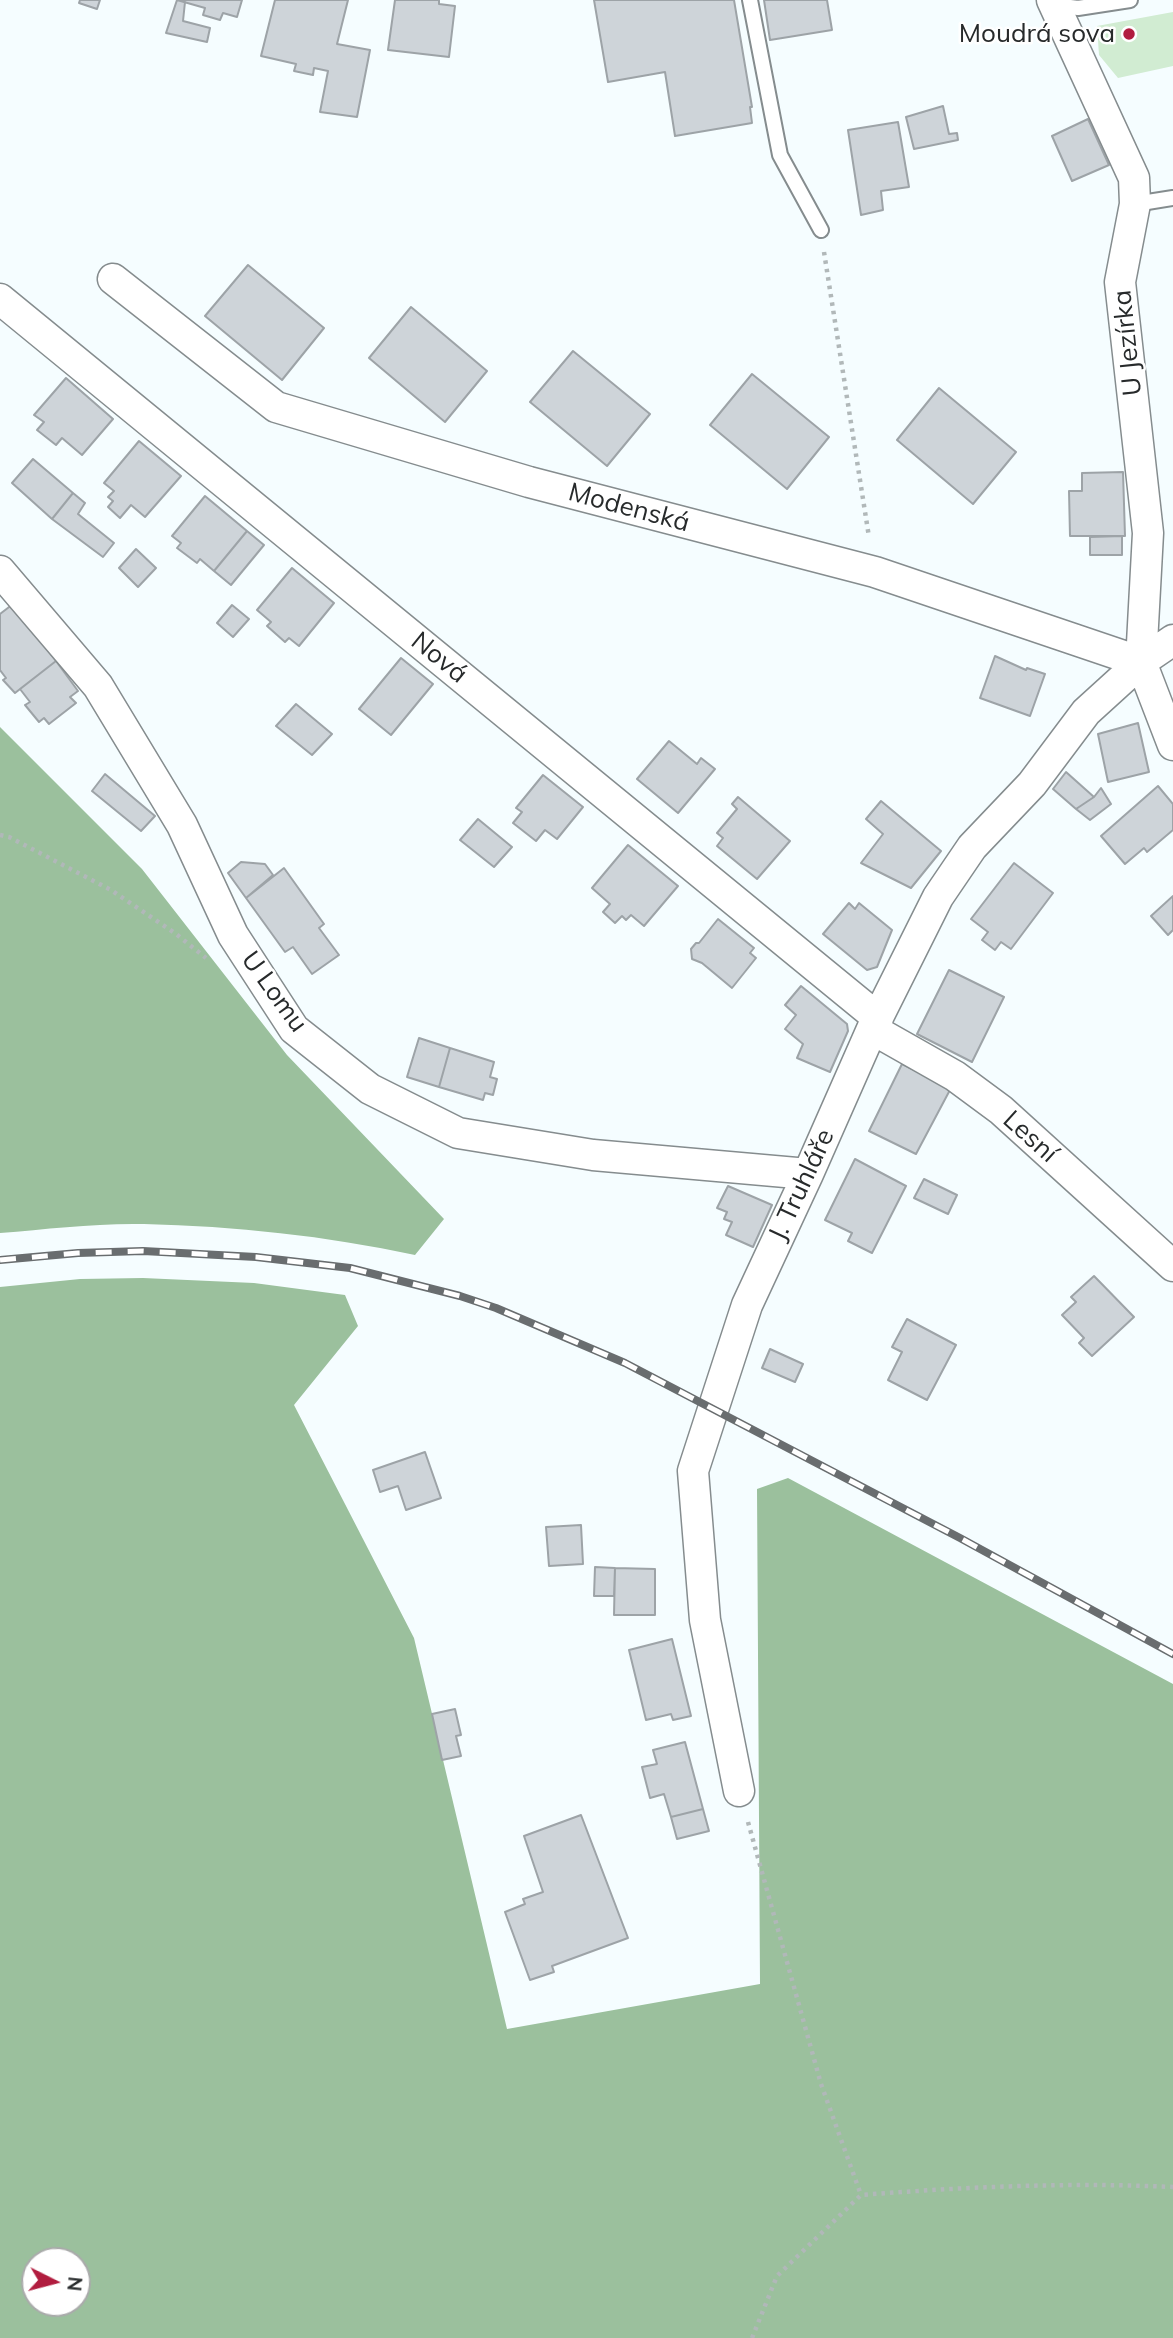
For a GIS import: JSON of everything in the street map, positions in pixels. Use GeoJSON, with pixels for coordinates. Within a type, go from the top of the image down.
{"type":"FeatureCollection","features":[{"type":"Feature","properties":{"kind":"street","name":"U Jezírka"},"geometry":{"type":"LineString","coordinates":[[1054,3],[1134,178],[1135,204],[1120,282],[1147,533],[1141,662]]}},
{"type":"Feature","properties":{"kind":"street","name":"Modenská"},"geometry":{"type":"LineString","coordinates":[[113,279],[276,407],[528,482],[874,572],[1141,662]]}},
{"type":"Feature","properties":{"kind":"street","name":"Nová"},"geometry":{"type":"LineString","coordinates":[[0,299],[875,1024]]}},
{"type":"Feature","properties":{"kind":"street","name":"U Lomu"},"geometry":{"type":"LineString","coordinates":[[0,571],[98,686],[182,825],[233,935],[294,1029],[370,1089],[458,1133],[593,1155],[808,1174]]}},
{"type":"Feature","properties":{"kind":"street"},"geometry":{"type":"LineString","coordinates":[[1173,640],[1141,662],[1173,745]]}},
{"type":"Feature","properties":{"kind":"street","name":"J. Truhláře"},"geometry":{"type":"LineString","coordinates":[[739,1791],[705,1620],[693,1471],[747,1305],[875,1024],[938,898],[972,848],[1032,784],[1086,712],[1141,662]]}},
{"type":"Feature","properties":{"kind":"street","name":"Lesní"},"geometry":{"type":"LineString","coordinates":[[875,1024],[956,1076],[1002,1110],[1173,1266]]}},
{"type":"Feature","properties":{"kind":"lane"},"geometry":{"type":"LineString","coordinates":[[750,0],[780,155],[821,230]]}},
{"type":"Feature","properties":{"kind":"lane"},"geometry":{"type":"LineString","coordinates":[[1054,3],[1079,8],[1130,0]]}},
{"type":"Feature","properties":{"kind":"lane"},"geometry":{"type":"LineString","coordinates":[[1135,204],[1173,198]]}},
{"type":"Feature","properties":{"kind":"path"},"geometry":{"type":"LineString","coordinates":[[821,230],[874,572]]}},
{"type":"Feature","properties":{"kind":"path"},"geometry":{"type":"LineString","coordinates":[[0,835],[9,837],[111,890],[176,934],[208,960]]}},
{"type":"Feature","properties":{"kind":"path"},"geometry":{"type":"LineString","coordinates":[[739,1791],[821,2084],[860,2195]]}},
{"type":"Feature","properties":{"kind":"path"},"geometry":{"type":"LineString","coordinates":[[751,2338],[777,2276],[860,2195],[992,2186],[1110,2184],[1173,2187]]}},
{"type":"Feature","properties":{"kind":"green space"},"geometry":{"type":"Polygon","coordinates":[[[1173,12],[1173,66],[1118,78],[1099,55],[1097,26],[1173,12]]]}},
{"type":"Feature","properties":{"kind":"green space"},"geometry":{"type":"Polygon","coordinates":[[[0,727],[142,869],[287,1055],[444,1219],[415,1255],[314,1237],[178,1225],[108,1224],[0,1233],[0,727]]]}},
{"type":"Feature","properties":{"kind":"green space"},"geometry":{"type":"Polygon","coordinates":[[[143,1278],[254,1283],[345,1295],[358,1326],[294,1405],[414,1638],[507,2029],[760,1984],[757,1489],[788,1478],[1173,1684],[1173,2338],[0,2338],[0,1287],[80,1279],[143,1278]]]}},
{"type":"Feature","properties":{"kind":"building"},"geometry":{"type":"Polygon","coordinates":[[[80,0],[100,0],[97,9],[79,3],[80,0]]]}},
{"type":"Feature","properties":{"kind":"building"},"geometry":{"type":"Polygon","coordinates":[[[177,0],[185,2],[183,21],[210,28],[207,42],[166,33],[177,0]]]}},
{"type":"Feature","properties":{"kind":"building"},"geometry":{"type":"Polygon","coordinates":[[[177,0],[242,0],[237,17],[223,13],[220,20],[203,15],[205,8],[177,0]]]}},
{"type":"Feature","properties":{"kind":"building"},"geometry":{"type":"Polygon","coordinates":[[[275,0],[348,0],[337,44],[370,50],[357,117],[320,112],[328,71],[314,68],[313,75],[294,71],[296,64],[261,56],[275,0]]]}},
{"type":"Feature","properties":{"kind":"building"},"geometry":{"type":"Polygon","coordinates":[[[395,0],[439,0],[439,4],[455,6],[449,57],[388,50],[395,0]]]}},
{"type":"Feature","properties":{"kind":"building"},"geometry":{"type":"Polygon","coordinates":[[[594,0],[734,0],[752,107],[752,123],[675,136],[665,72],[608,82],[594,0]]]}},
{"type":"Feature","properties":{"kind":"building"},"geometry":{"type":"Polygon","coordinates":[[[764,0],[827,0],[832,30],[770,40],[764,0]]]}},
{"type":"Feature","properties":{"kind":"building"},"geometry":{"type":"Polygon","coordinates":[[[943,106],[949,134],[957,133],[958,140],[914,149],[906,117],[943,106]]]}},
{"type":"Feature","properties":{"kind":"building"},"geometry":{"type":"Polygon","coordinates":[[[1088,119],[1109,165],[1072,181],[1052,136],[1088,119]]]}},
{"type":"Feature","properties":{"kind":"building"},"geometry":{"type":"Polygon","coordinates":[[[898,122],[909,187],[881,191],[883,210],[861,215],[848,130],[898,122]]]}},
{"type":"Feature","properties":{"kind":"building"},"geometry":{"type":"Polygon","coordinates":[[[248,265],[324,328],[282,380],[205,316],[248,265]]]}},
{"type":"Feature","properties":{"kind":"building"},"geometry":{"type":"Polygon","coordinates":[[[411,307],[487,371],[445,422],[369,358],[411,307]]]}},
{"type":"Feature","properties":{"kind":"building"},"geometry":{"type":"Polygon","coordinates":[[[573,351],[650,414],[607,466],[530,402],[573,351]]]}},
{"type":"Feature","properties":{"kind":"building"},"geometry":{"type":"Polygon","coordinates":[[[752,374],[829,437],[787,489],[710,425],[752,374]]]}},
{"type":"Feature","properties":{"kind":"building"},"geometry":{"type":"Polygon","coordinates":[[[66,378],[113,419],[82,455],[62,438],[56,445],[37,430],[44,422],[34,415],[66,378]]]}},
{"type":"Feature","properties":{"kind":"building"},"geometry":{"type":"Polygon","coordinates":[[[939,388],[1016,452],[973,504],[897,440],[939,388]]]}},
{"type":"Feature","properties":{"kind":"building"},"geometry":{"type":"Polygon","coordinates":[[[139,441],[181,476],[145,517],[131,505],[120,518],[108,507],[113,501],[108,497],[114,491],[104,483],[139,441]]]}},
{"type":"Feature","properties":{"kind":"building"},"geometry":{"type":"Polygon","coordinates":[[[33,459],[73,493],[52,519],[12,483],[33,459]]]}},
{"type":"Feature","properties":{"kind":"building"},"geometry":{"type":"Polygon","coordinates":[[[1123,472],[1125,536],[1070,536],[1069,491],[1082,491],[1082,473],[1123,472]]]}},
{"type":"Feature","properties":{"kind":"building"},"geometry":{"type":"Polygon","coordinates":[[[73,493],[85,503],[78,514],[114,543],[103,557],[52,519],[73,493]]]}},
{"type":"Feature","properties":{"kind":"building"},"geometry":{"type":"Polygon","coordinates":[[[205,496],[247,531],[214,571],[200,559],[197,563],[177,548],[181,543],[172,536],[205,496]]]}},
{"type":"Feature","properties":{"kind":"building"},"geometry":{"type":"Polygon","coordinates":[[[247,531],[264,545],[231,585],[214,571],[247,531]]]}},
{"type":"Feature","properties":{"kind":"building"},"geometry":{"type":"Polygon","coordinates":[[[1122,536],[1122,555],[1090,555],[1090,537],[1122,536]]]}},
{"type":"Feature","properties":{"kind":"building"},"geometry":{"type":"Polygon","coordinates":[[[136,549],[156,568],[138,587],[119,568],[136,549]]]}},
{"type":"Feature","properties":{"kind":"building"},"geometry":{"type":"Polygon","coordinates":[[[292,568],[334,603],[299,646],[289,638],[285,642],[267,626],[271,622],[257,610],[292,568]]]}},
{"type":"Feature","properties":{"kind":"building"},"geometry":{"type":"Polygon","coordinates":[[[13,604],[56,661],[15,693],[3,680],[6,678],[0,670],[0,614],[13,604]]]}},
{"type":"Feature","properties":{"kind":"building"},"geometry":{"type":"Polygon","coordinates":[[[232,605],[249,619],[233,637],[217,623],[232,605]]]}},
{"type":"Feature","properties":{"kind":"building"},"geometry":{"type":"Polygon","coordinates":[[[995,656],[1026,670],[1027,668],[1045,674],[1030,716],[980,698],[995,656]]]}},
{"type":"Feature","properties":{"kind":"building"},"geometry":{"type":"Polygon","coordinates":[[[401,658],[433,684],[391,735],[359,709],[401,658]]]}},
{"type":"Feature","properties":{"kind":"building"},"geometry":{"type":"Polygon","coordinates":[[[56,661],[78,691],[70,697],[76,703],[49,724],[44,718],[39,722],[25,705],[30,702],[20,689],[56,661]]]}},
{"type":"Feature","properties":{"kind":"building"},"geometry":{"type":"Polygon","coordinates":[[[296,704],[332,734],[312,755],[276,726],[296,704]]]}},
{"type":"Feature","properties":{"kind":"building"},"geometry":{"type":"Polygon","coordinates":[[[1138,723],[1149,772],[1108,782],[1098,734],[1138,723]]]}},
{"type":"Feature","properties":{"kind":"building"},"geometry":{"type":"Polygon","coordinates":[[[669,741],[697,764],[701,758],[715,769],[678,813],[637,779],[669,741]]]}},
{"type":"Feature","properties":{"kind":"building"},"geometry":{"type":"Polygon","coordinates":[[[1066,772],[1094,797],[1076,809],[1053,789],[1066,772]]]}},
{"type":"Feature","properties":{"kind":"building"},"geometry":{"type":"Polygon","coordinates":[[[105,774],[155,816],[141,831],[92,791],[105,774]]]}},
{"type":"Feature","properties":{"kind":"building"},"geometry":{"type":"Polygon","coordinates":[[[543,775],[583,807],[557,839],[545,830],[536,841],[513,823],[522,812],[516,808],[543,775]]]}},
{"type":"Feature","properties":{"kind":"building"},"geometry":{"type":"Polygon","coordinates":[[[1158,786],[1173,804],[1173,830],[1147,852],[1144,848],[1125,864],[1101,836],[1158,786]]]}},
{"type":"Feature","properties":{"kind":"building"},"geometry":{"type":"Polygon","coordinates":[[[1101,788],[1111,804],[1090,820],[1076,809],[1094,797],[1101,788]]]}},
{"type":"Feature","properties":{"kind":"building"},"geometry":{"type":"Polygon","coordinates":[[[738,797],[790,841],[757,879],[717,846],[723,838],[717,833],[737,809],[732,804],[738,797]]]}},
{"type":"Feature","properties":{"kind":"building"},"geometry":{"type":"Polygon","coordinates":[[[881,801],[941,851],[911,888],[861,863],[883,834],[866,819],[881,801]]]}},
{"type":"Feature","properties":{"kind":"building"},"geometry":{"type":"Polygon","coordinates":[[[478,819],[512,847],[494,867],[460,840],[478,819]]]}},
{"type":"Feature","properties":{"kind":"building"},"geometry":{"type":"Polygon","coordinates":[[[628,845],[678,886],[644,926],[631,915],[626,920],[622,916],[615,923],[603,912],[610,904],[592,888],[628,845]]]}},
{"type":"Feature","properties":{"kind":"building"},"geometry":{"type":"Polygon","coordinates":[[[241,862],[265,864],[273,875],[246,898],[228,873],[241,862]]]}},
{"type":"Feature","properties":{"kind":"building"},"geometry":{"type":"Polygon","coordinates":[[[1014,863],[1053,893],[1011,949],[1001,942],[995,950],[982,940],[988,932],[971,919],[1014,863]]]}},
{"type":"Feature","properties":{"kind":"building"},"geometry":{"type":"Polygon","coordinates":[[[284,868],[324,924],[319,928],[339,955],[312,974],[293,947],[285,952],[246,898],[284,868]]]}},
{"type":"Feature","properties":{"kind":"building"},"geometry":{"type":"Polygon","coordinates":[[[1173,896],[1173,930],[1168,935],[1151,916],[1173,896]]]}},
{"type":"Feature","properties":{"kind":"building"},"geometry":{"type":"Polygon","coordinates":[[[849,903],[855,909],[859,903],[892,930],[877,967],[867,970],[823,934],[849,903]]]}},
{"type":"Feature","properties":{"kind":"building"},"geometry":{"type":"Polygon","coordinates":[[[718,919],[754,948],[750,953],[756,958],[732,988],[702,963],[692,959],[691,949],[718,919]]]}},
{"type":"Feature","properties":{"kind":"building"},"geometry":{"type":"Polygon","coordinates":[[[949,970],[1004,997],[972,1062],[917,1034],[949,970]]]}},
{"type":"Feature","properties":{"kind":"building"},"geometry":{"type":"Polygon","coordinates":[[[801,986],[847,1024],[848,1031],[830,1072],[797,1058],[803,1044],[785,1029],[796,1015],[785,1005],[801,986]]]}},
{"type":"Feature","properties":{"kind":"building"},"geometry":{"type":"Polygon","coordinates":[[[419,1038],[450,1048],[439,1087],[407,1077],[419,1038]]]}},
{"type":"Feature","properties":{"kind":"building"},"geometry":{"type":"Polygon","coordinates":[[[450,1048],[494,1062],[490,1077],[497,1079],[493,1095],[485,1093],[483,1100],[439,1087],[450,1048]]]}},
{"type":"Feature","properties":{"kind":"building"},"geometry":{"type":"Polygon","coordinates":[[[902,1064],[951,1088],[916,1154],[869,1131],[902,1064]]]}},
{"type":"Feature","properties":{"kind":"building"},"geometry":{"type":"Polygon","coordinates":[[[855,1159],[906,1186],[872,1253],[848,1241],[852,1233],[825,1220],[855,1159]]]}},
{"type":"Feature","properties":{"kind":"building"},"geometry":{"type":"Polygon","coordinates":[[[924,1179],[957,1195],[948,1214],[914,1198],[924,1179]]]}},
{"type":"Feature","properties":{"kind":"building"},"geometry":{"type":"Polygon","coordinates":[[[728,1186],[772,1205],[753,1247],[726,1235],[732,1222],[724,1219],[727,1212],[717,1208],[728,1186]]]}},
{"type":"Feature","properties":{"kind":"building"},"geometry":{"type":"Polygon","coordinates":[[[1094,1276],[1134,1317],[1092,1356],[1079,1343],[1084,1338],[1062,1315],[1076,1302],[1071,1297],[1094,1276]]]}},
{"type":"Feature","properties":{"kind":"building"},"geometry":{"type":"Polygon","coordinates":[[[907,1319],[956,1345],[927,1400],[888,1380],[902,1352],[892,1347],[907,1319]]]}},
{"type":"Feature","properties":{"kind":"building"},"geometry":{"type":"Polygon","coordinates":[[[770,1349],[803,1364],[795,1382],[762,1368],[770,1349]]]}},
{"type":"Feature","properties":{"kind":"building"},"geometry":{"type":"Polygon","coordinates":[[[425,1452],[441,1498],[406,1510],[398,1486],[380,1492],[373,1470],[425,1452]]]}},
{"type":"Feature","properties":{"kind":"building"},"geometry":{"type":"Polygon","coordinates":[[[581,1525],[583,1564],[549,1566],[546,1527],[581,1525]]]}},
{"type":"Feature","properties":{"kind":"building"},"geometry":{"type":"Polygon","coordinates":[[[595,1567],[615,1568],[614,1596],[594,1596],[595,1567]]]}},
{"type":"Feature","properties":{"kind":"building"},"geometry":{"type":"Polygon","coordinates":[[[615,1568],[655,1569],[655,1615],[614,1615],[615,1568]]]}},
{"type":"Feature","properties":{"kind":"building"},"geometry":{"type":"Polygon","coordinates":[[[672,1639],[691,1716],[673,1720],[671,1714],[646,1720],[629,1650],[672,1639]]]}},
{"type":"Feature","properties":{"kind":"building"},"geometry":{"type":"Polygon","coordinates":[[[455,1709],[461,1735],[456,1736],[461,1756],[442,1760],[432,1714],[455,1709]]]}},
{"type":"Feature","properties":{"kind":"building"},"geometry":{"type":"Polygon","coordinates":[[[685,1742],[703,1809],[671,1817],[664,1794],[650,1798],[642,1767],[657,1764],[653,1750],[685,1742]]]}},
{"type":"Feature","properties":{"kind":"building"},"geometry":{"type":"Polygon","coordinates":[[[703,1809],[709,1831],[677,1839],[671,1817],[703,1809]]]}},
{"type":"Feature","properties":{"kind":"building"},"geometry":{"type":"Polygon","coordinates":[[[581,1815],[628,1938],[552,1966],[554,1972],[530,1980],[505,1912],[525,1904],[523,1899],[543,1892],[524,1836],[581,1815]]]}},
{"type":"Feature","properties":{"kind":"railway"},"geometry":{"type":"LineString","coordinates":[[0,1260],[143,1251],[256,1257],[350,1268],[496,1308],[625,1363],[960,1538],[1173,1654]]}},
{"type":"Feature","properties":{"kind":"place","name":"Moudrá sova"},"geometry":{"type":"Point","coordinates":[1129,34]}}]}
